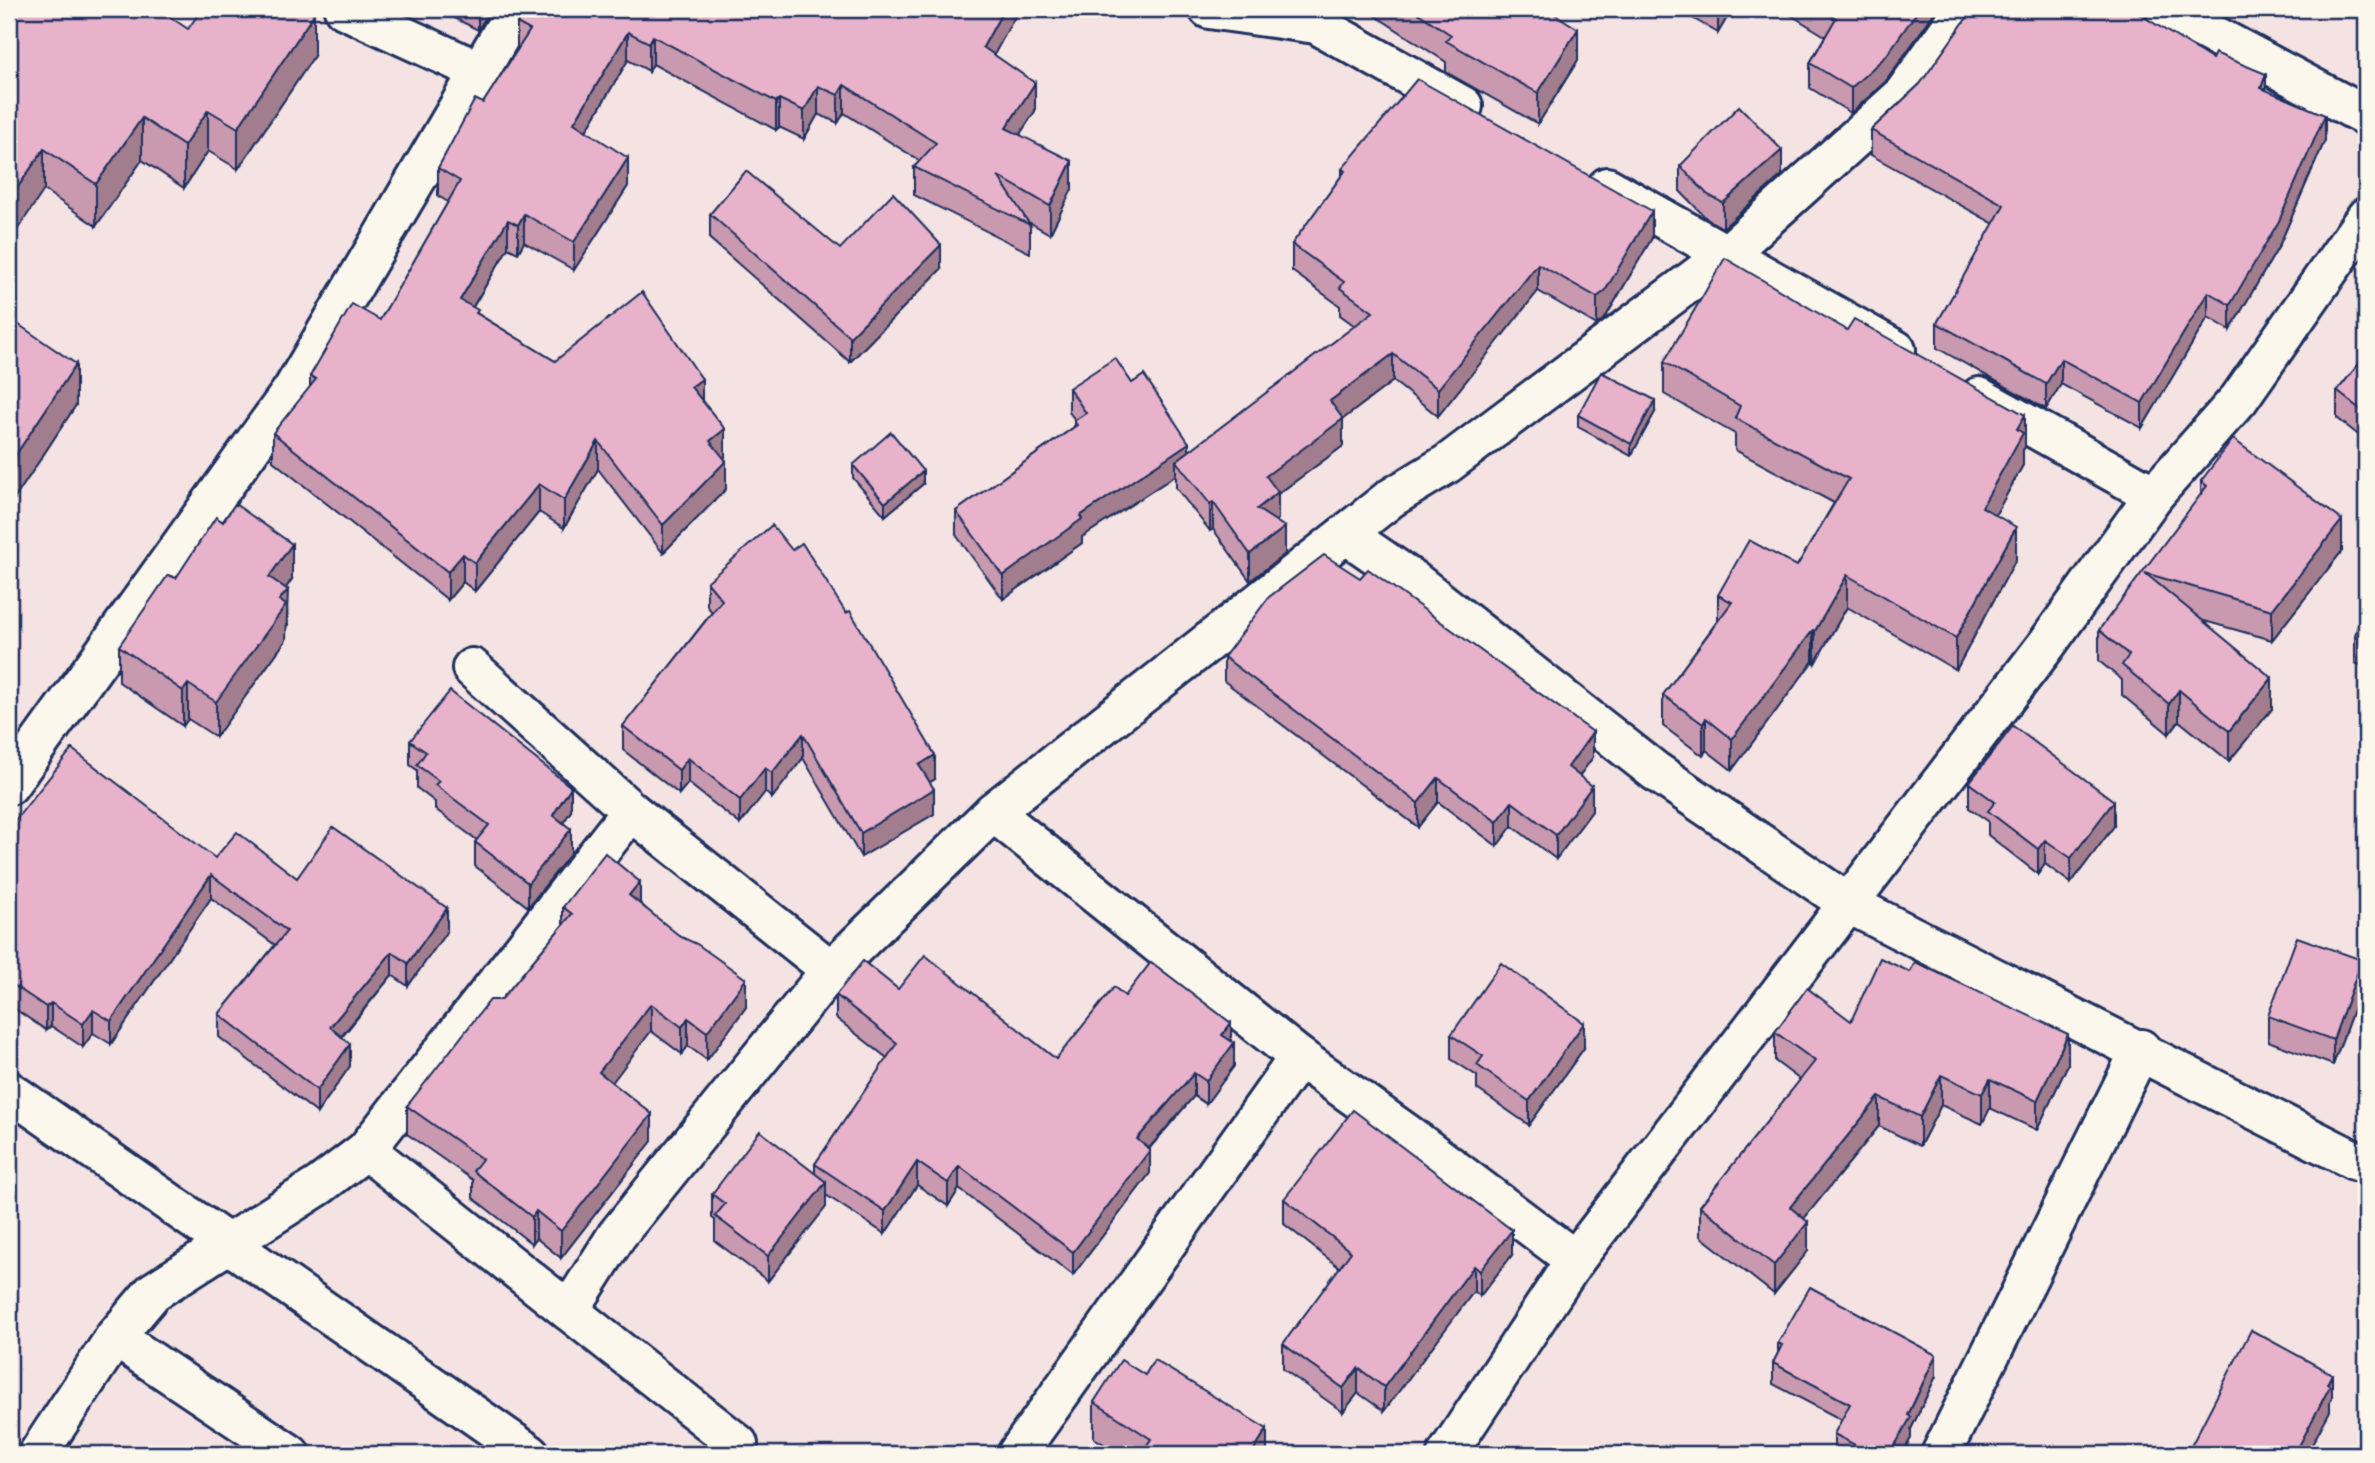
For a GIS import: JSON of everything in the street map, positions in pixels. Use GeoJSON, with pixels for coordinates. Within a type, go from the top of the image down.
{"type":"FeatureCollection","features":[{"type":"Feature","properties":{"kind":"street"},"geometry":{"type":"LineString","coordinates":[[344,9],[479,71]]}},
{"type":"Feature","properties":{"kind":"street"},"geometry":{"type":"LineString","coordinates":[[9,785],[293,389],[516,9]]}},
{"type":"Feature","properties":{"kind":"street"},"geometry":{"type":"LineString","coordinates":[[1209,9],[1317,24],[1497,126]]}},
{"type":"Feature","properties":{"kind":"street"},"geometry":{"type":"LineString","coordinates":[[569,1311],[617,1235],[831,970],[993,812],[1347,536],[1391,498],[1447,464],[1726,255],[1902,96],[1964,9]]}},
{"type":"Feature","properties":{"kind":"street"},"geometry":{"type":"LineString","coordinates":[[2165,9],[2366,116]]}},
{"type":"Feature","properties":{"kind":"street"},"geometry":{"type":"LineString","coordinates":[[1582,173],[2154,495]]}},
{"type":"Feature","properties":{"kind":"street"},"geometry":{"type":"LineString","coordinates":[[1447,1454],[1575,1261],[2047,644],[2154,495],[2239,399],[2366,217]]}},
{"type":"Feature","properties":{"kind":"street"},"geometry":{"type":"LineString","coordinates":[[1347,536],[1414,581],[1655,771],[1849,904],[2141,1049],[2360,1162]]}},
{"type":"Feature","properties":{"kind":"street"},"geometry":{"type":"LineString","coordinates":[[472,668],[631,811],[831,970]]}},
{"type":"Feature","properties":{"kind":"street"},"geometry":{"type":"LineString","coordinates":[[38,1454],[115,1337],[153,1292],[320,1185],[366,1150],[631,811]]}},
{"type":"Feature","properties":{"kind":"street"},"geometry":{"type":"LineString","coordinates":[[993,812],[1299,1058],[1410,1136],[1575,1261]]}},
{"type":"Feature","properties":{"kind":"street"},"geometry":{"type":"LineString","coordinates":[[1941,1454],[2141,1049]]}},
{"type":"Feature","properties":{"kind":"street"},"geometry":{"type":"LineString","coordinates":[[1017,1454],[1299,1058]]}},
{"type":"Feature","properties":{"kind":"street"},"geometry":{"type":"LineString","coordinates":[[9,1091],[530,1454]]}},
{"type":"Feature","properties":{"kind":"street"},"geometry":{"type":"LineString","coordinates":[[366,1150],[740,1451]]}},
{"type":"Feature","properties":{"kind":"street"},"geometry":{"type":"LineString","coordinates":[[115,1337],[289,1454]]}},
{"type":"Feature","properties":{"kind":"building"},"geometry":{"type":"Polygon","coordinates":[[[9,9],[158,9],[188,29],[202,9],[305,9],[314,14],[238,128],[208,110],[184,146],[142,118],[96,184],[44,149],[9,200],[9,9]]]}},
{"type":"Feature","properties":{"kind":"building"},"geometry":{"type":"Polygon","coordinates":[[[461,9],[483,9],[478,18],[461,9]]]}},
{"type":"Feature","properties":{"kind":"building"},"geometry":{"type":"Polygon","coordinates":[[[525,9],[1004,9],[983,47],[1035,83],[1006,128],[1072,161],[1050,206],[998,176],[1030,225],[914,167],[936,143],[844,85],[838,95],[818,86],[804,111],[779,99],[776,102],[653,36],[649,43],[628,32],[574,123],[628,158],[574,242],[524,214],[518,225],[508,220],[460,300],[478,310],[476,313],[555,361],[642,292],[702,379],[691,387],[725,429],[710,441],[726,461],[663,525],[598,441],[564,500],[539,484],[475,563],[463,554],[448,572],[273,433],[316,379],[310,376],[352,304],[380,320],[460,181],[438,168],[475,99],[483,103],[530,30],[517,23],[525,9]]]}},
{"type":"Feature","properties":{"kind":"building"},"geometry":{"type":"Polygon","coordinates":[[[1412,9],[1547,9],[1578,29],[1538,93],[1446,41],[1451,35],[1412,9]]]}},
{"type":"Feature","properties":{"kind":"building"},"geometry":{"type":"Polygon","coordinates":[[[1821,9],[1919,9],[1886,56],[1851,88],[1810,63],[1836,18],[1821,9]]]}},
{"type":"Feature","properties":{"kind":"building"},"geometry":{"type":"Polygon","coordinates":[[[1973,9],[2131,9],[2212,59],[2215,53],[2266,74],[2261,88],[2325,115],[2279,221],[2230,305],[2208,292],[2142,403],[2061,359],[2046,384],[1937,323],[2004,205],[1871,130],[1920,84],[1973,9]]]}},
{"type":"Feature","properties":{"kind":"building"},"geometry":{"type":"Polygon","coordinates":[[[1417,79],[1652,211],[1605,291],[1597,297],[1538,264],[1438,389],[1393,354],[1330,401],[1343,419],[1266,476],[1278,492],[1257,509],[1285,527],[1250,554],[1213,502],[1210,504],[1176,461],[1373,312],[1340,288],[1344,282],[1292,244],[1345,171],[1342,169],[1417,79]]]}},
{"type":"Feature","properties":{"kind":"building"},"geometry":{"type":"Polygon","coordinates":[[[1739,106],[1782,150],[1723,203],[1707,194],[1680,166],[1739,106]]]}},
{"type":"Feature","properties":{"kind":"building"},"geometry":{"type":"Polygon","coordinates":[[[746,171],[840,249],[893,193],[941,245],[850,337],[710,214],[746,171]]]}},
{"type":"Feature","properties":{"kind":"building"},"geometry":{"type":"Polygon","coordinates":[[[1725,258],[1847,330],[1854,319],[2025,415],[2017,429],[2023,433],[1982,507],[2016,527],[1956,638],[1847,575],[1815,631],[1813,630],[1732,739],[1706,718],[1703,724],[1663,695],[1732,602],[1718,595],[1749,540],[1797,566],[1849,479],[1735,418],[1740,406],[1664,362],[1725,258]]]}},
{"type":"Feature","properties":{"kind":"building"},"geometry":{"type":"Polygon","coordinates":[[[9,318],[76,364],[9,465],[9,318]]]}},
{"type":"Feature","properties":{"kind":"building"},"geometry":{"type":"Polygon","coordinates":[[[2366,355],[2366,414],[2337,391],[2366,355]]]}},
{"type":"Feature","properties":{"kind":"building"},"geometry":{"type":"Polygon","coordinates":[[[1115,358],[1132,383],[1144,375],[1189,443],[1080,516],[1082,519],[1003,576],[956,511],[1077,425],[1074,421],[1086,413],[1069,388],[1115,358]]]}},
{"type":"Feature","properties":{"kind":"building"},"geometry":{"type":"Polygon","coordinates":[[[1601,372],[1655,400],[1631,444],[1578,415],[1601,372]]]}},
{"type":"Feature","properties":{"kind":"building"},"geometry":{"type":"Polygon","coordinates":[[[891,432],[923,471],[885,503],[853,465],[891,432]]]}},
{"type":"Feature","properties":{"kind":"building"},"geometry":{"type":"Polygon","coordinates":[[[2233,439],[2342,520],[2272,610],[2145,573],[2272,678],[2229,731],[2179,690],[2169,704],[2122,665],[2129,655],[2099,630],[2207,486],[2201,481],[2233,439]]]}},
{"type":"Feature","properties":{"kind":"building"},"geometry":{"type":"Polygon","coordinates":[[[235,504],[292,544],[269,577],[288,590],[279,600],[286,605],[216,702],[188,684],[183,691],[119,646],[168,575],[176,578],[216,517],[223,522],[235,504]]]}},
{"type":"Feature","properties":{"kind":"building"},"geometry":{"type":"Polygon","coordinates":[[[772,525],[792,550],[802,543],[846,613],[850,611],[935,755],[919,765],[934,789],[861,833],[803,734],[772,773],[765,768],[740,800],[688,758],[679,770],[623,726],[722,600],[707,582],[772,525]]]}},
{"type":"Feature","properties":{"kind":"building"},"geometry":{"type":"Polygon","coordinates":[[[1324,555],[1360,578],[1368,569],[1593,732],[1568,767],[1592,786],[1556,835],[1512,802],[1497,822],[1438,778],[1418,803],[1224,657],[1269,597],[1324,555]]]}},
{"type":"Feature","properties":{"kind":"building"},"geometry":{"type":"Polygon","coordinates":[[[2366,596],[2366,639],[2355,636],[2366,596]]]}},
{"type":"Feature","properties":{"kind":"building"},"geometry":{"type":"Polygon","coordinates":[[[450,691],[571,787],[553,815],[571,829],[528,883],[475,842],[489,825],[435,785],[439,781],[417,765],[426,752],[410,741],[450,691]]]}},
{"type":"Feature","properties":{"kind":"building"},"geometry":{"type":"Polygon","coordinates":[[[2013,726],[2114,801],[2071,858],[2045,840],[2038,849],[1988,811],[1995,802],[1969,783],[2013,726]]]}},
{"type":"Feature","properties":{"kind":"building"},"geometry":{"type":"Polygon","coordinates":[[[72,749],[215,858],[237,832],[297,878],[333,827],[447,908],[408,963],[392,952],[330,1027],[350,1044],[317,1090],[219,1014],[287,931],[211,875],[111,1021],[93,1010],[83,1024],[51,1003],[46,1007],[9,982],[9,828],[72,749]]]}},
{"type":"Feature","properties":{"kind":"building"},"geometry":{"type":"Polygon","coordinates":[[[605,853],[640,882],[629,895],[681,937],[697,944],[746,979],[707,1032],[688,1018],[682,1027],[651,1004],[599,1072],[652,1114],[561,1231],[536,1211],[532,1217],[473,1171],[482,1159],[407,1106],[490,1000],[501,1000],[572,914],[563,907],[605,853]]]}},
{"type":"Feature","properties":{"kind":"building"},"geometry":{"type":"Polygon","coordinates":[[[2297,937],[2362,960],[2333,1040],[2268,1016],[2297,937]]]}},
{"type":"Feature","properties":{"kind":"building"},"geometry":{"type":"Polygon","coordinates":[[[925,955],[1056,1059],[1114,987],[1125,996],[1151,962],[1231,1023],[1222,1035],[1234,1043],[1206,1081],[1194,1073],[1137,1139],[1150,1150],[1073,1252],[959,1166],[948,1183],[917,1162],[885,1211],[815,1164],[897,1043],[836,995],[863,961],[898,989],[925,955]]]}},
{"type":"Feature","properties":{"kind":"building"},"geometry":{"type":"Polygon","coordinates":[[[1880,958],[1910,972],[1915,962],[2068,1034],[2037,1101],[1990,1079],[1982,1094],[1941,1075],[1920,1117],[1879,1097],[1790,1207],[1808,1222],[1774,1265],[1700,1206],[1815,1061],[1775,1032],[1807,988],[1851,1021],[1880,958]]]}},
{"type":"Feature","properties":{"kind":"building"},"geometry":{"type":"Polygon","coordinates":[[[1501,963],[1584,1023],[1529,1101],[1477,1065],[1483,1056],[1451,1035],[1501,963]]]}},
{"type":"Feature","properties":{"kind":"building"},"geometry":{"type":"Polygon","coordinates":[[[1353,1110],[1512,1230],[1480,1271],[1474,1266],[1384,1387],[1358,1368],[1343,1388],[1283,1344],[1351,1252],[1284,1199],[1353,1110]]]}},
{"type":"Feature","properties":{"kind":"building"},"geometry":{"type":"Polygon","coordinates":[[[760,1131],[826,1182],[768,1256],[715,1216],[725,1204],[712,1194],[760,1131]]]}},
{"type":"Feature","properties":{"kind":"building"},"geometry":{"type":"Polygon","coordinates":[[[1810,1287],[1936,1355],[1908,1415],[1911,1417],[1890,1454],[1872,1454],[1834,1434],[1850,1404],[1773,1363],[1782,1345],[1778,1343],[1810,1287]]]}},
{"type":"Feature","properties":{"kind":"building"},"geometry":{"type":"Polygon","coordinates":[[[2251,1330],[2332,1374],[2327,1384],[2330,1386],[2299,1446],[2307,1450],[2305,1454],[2187,1454],[2251,1330]]]}},
{"type":"Feature","properties":{"kind":"building"},"geometry":{"type":"Polygon","coordinates":[[[1121,1360],[1145,1375],[1154,1360],[1267,1429],[1251,1454],[1141,1454],[1151,1439],[1094,1402],[1121,1360]]]}}]}
